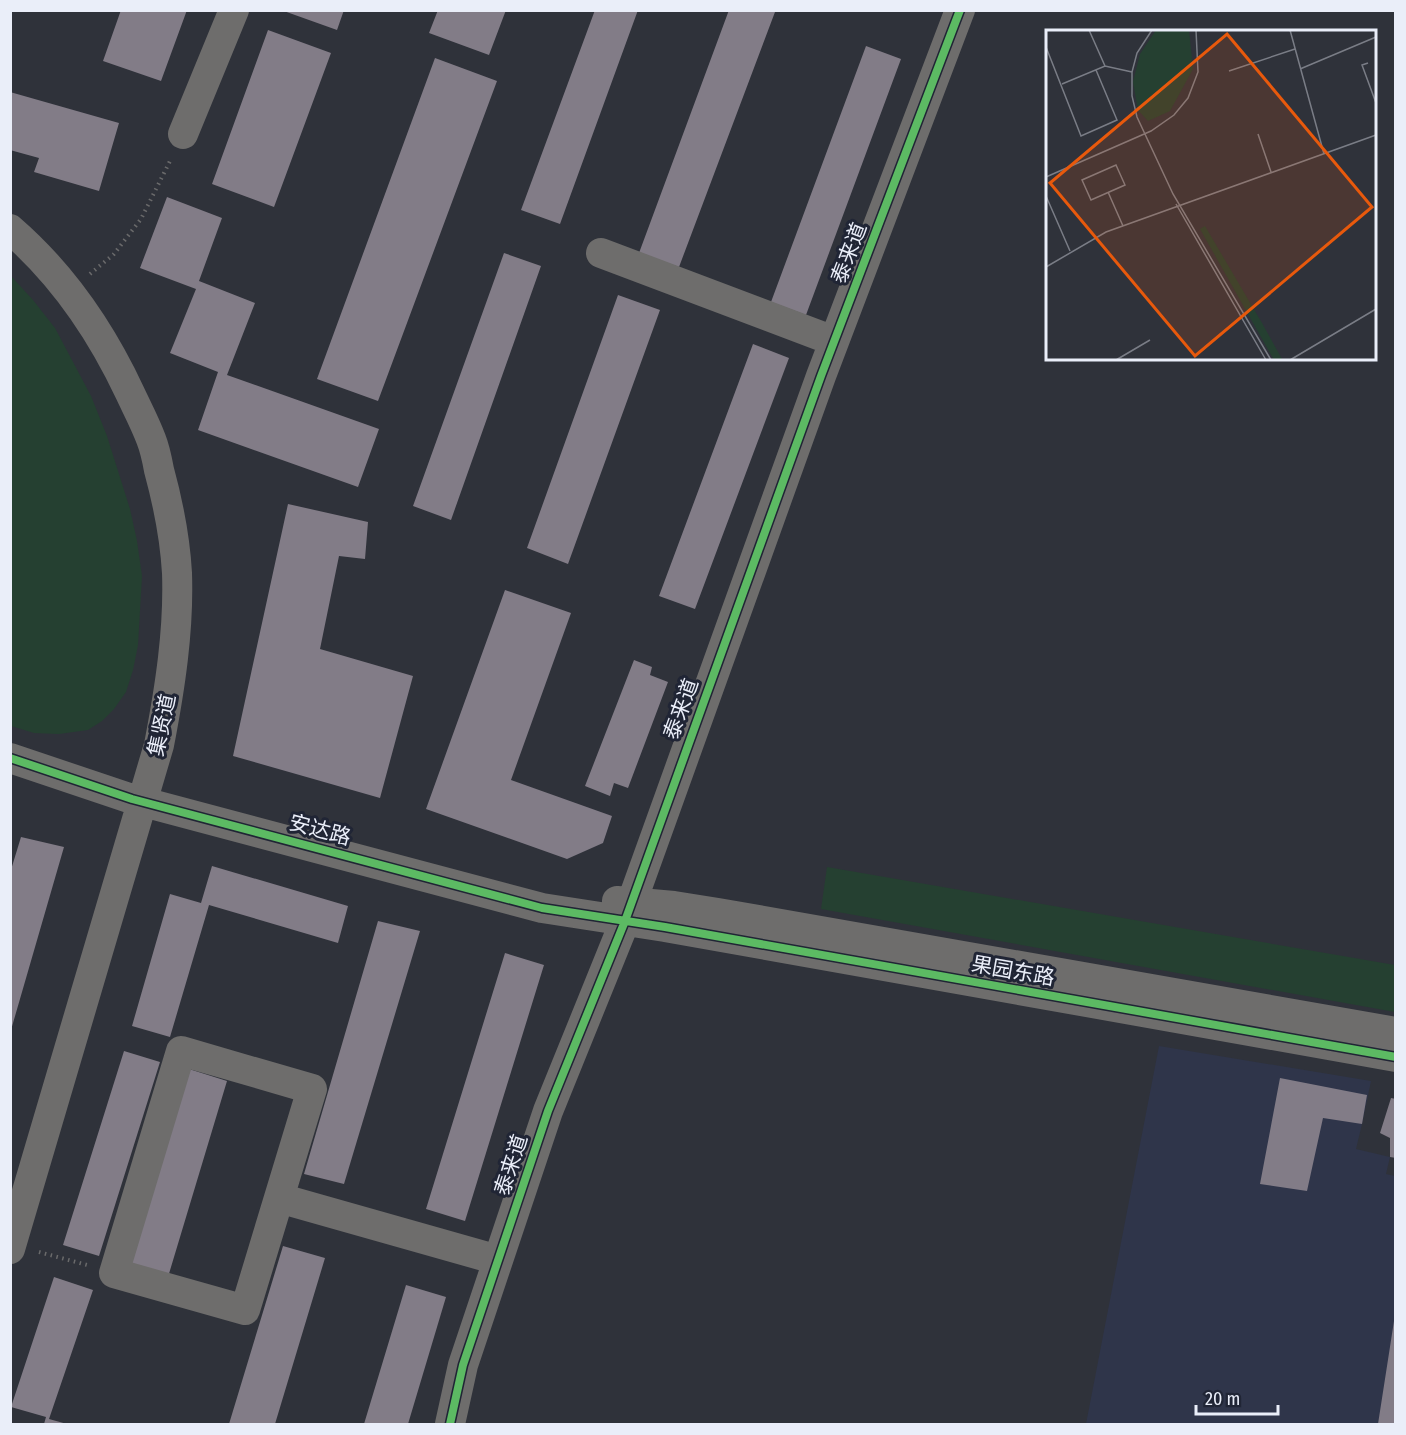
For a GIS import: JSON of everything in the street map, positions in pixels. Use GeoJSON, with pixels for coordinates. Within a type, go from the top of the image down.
{"type":"FeatureCollection","features":[{"type":"Feature","properties":{"kind":"street"},"geometry":{"type":"LineString","coordinates":[[183,134],[234,10]]}},
{"type":"Feature","properties":{"kind":"street","name":"泰来道"},"geometry":{"type":"LineString","coordinates":[[450,1425],[463,1365],[548,1111],[628,912],[954,13]]}},
{"type":"Feature","properties":{"kind":"street","name":"集贤道"},"geometry":{"type":"LineString","coordinates":[[10,229],[31,246],[66,288],[105,344],[138,410],[151,440],[172,526],[177,572],[170,690],[159,744],[139,796],[10,1203]]}},
{"type":"Feature","properties":{"kind":"street","name":"集贤道"},"geometry":{"type":"LineString","coordinates":[[10,244],[32,264],[56,294],[96,357],[129,420],[141,450],[155,504],[160,531],[166,598],[158,689],[139,796],[11,1246]]}},
{"type":"Feature","properties":{"kind":"street"},"geometry":{"type":"LineString","coordinates":[[601,253],[834,341]]}},
{"type":"Feature","properties":{"kind":"street","name":"安达路"},"geometry":{"type":"LineString","coordinates":[[10,747],[139,796]]}},
{"type":"Feature","properties":{"kind":"street","name":"安达路"},"geometry":{"type":"LineString","coordinates":[[10,758],[542,908],[628,912]]}},
{"type":"Feature","properties":{"kind":"street","name":"果园东路"},"geometry":{"type":"LineString","coordinates":[[628,912],[674,906],[1395,1032]]}},
{"type":"Feature","properties":{"kind":"street","name":"果园东路"},"geometry":{"type":"LineString","coordinates":[[628,912],[665,927],[714,937],[1395,1057]]}},
{"type":"Feature","properties":{"kind":"street"},"geometry":{"type":"LineString","coordinates":[[181,1051],[312,1089],[245,1310],[114,1273],[181,1051]]}},
{"type":"Feature","properties":{"kind":"street"},"geometry":{"type":"LineString","coordinates":[[279,1198],[498,1260]]}},
{"type":"Feature","properties":{"kind":"path"},"geometry":{"type":"LineString","coordinates":[[66,288],[84,278],[114,254],[141,219],[183,134]]}},
{"type":"Feature","properties":{"kind":"path"},"geometry":{"type":"LineString","coordinates":[[11,1246],[114,1273]]}},
{"type":"Feature","properties":{"kind":"shaded area"},"geometry":{"type":"Polygon","coordinates":[[[1159,1046],[1371,1081],[1356,1149],[1390,1157],[1386,1174],[1395,1176],[1395,1424],[1086,1424],[1159,1046]]]}},
{"type":"Feature","properties":{"kind":"green space"},"geometry":{"type":"Polygon","coordinates":[[[11,276],[55,328],[91,396],[107,436],[130,509],[142,576],[138,645],[126,692],[102,721],[88,730],[59,734],[34,733],[11,726],[11,276]]]}},
{"type":"Feature","properties":{"kind":"green space"},"geometry":{"type":"Polygon","coordinates":[[[827,867],[1395,965],[1395,1012],[821,909],[827,867]]]}},
{"type":"Feature","properties":{"kind":"building"},"geometry":{"type":"Polygon","coordinates":[[[121,10],[187,10],[161,81],[103,61],[121,10]]]}},
{"type":"Feature","properties":{"kind":"building"},"geometry":{"type":"Polygon","coordinates":[[[281,10],[344,10],[337,30],[281,10]]]}},
{"type":"Feature","properties":{"kind":"building"},"geometry":{"type":"Polygon","coordinates":[[[438,10],[506,10],[489,55],[429,33],[438,10]]]}},
{"type":"Feature","properties":{"kind":"building"},"geometry":{"type":"Polygon","coordinates":[[[595,10],[638,10],[560,224],[521,210],[595,10]]]}},
{"type":"Feature","properties":{"kind":"building"},"geometry":{"type":"Polygon","coordinates":[[[729,10],[775,12],[679,267],[639,253],[729,10]]]}},
{"type":"Feature","properties":{"kind":"building"},"geometry":{"type":"Polygon","coordinates":[[[268,30],[331,53],[274,207],[212,184],[268,30]]]}},
{"type":"Feature","properties":{"kind":"building"},"geometry":{"type":"Polygon","coordinates":[[[866,46],[901,59],[806,315],[771,302],[866,46]]]}},
{"type":"Feature","properties":{"kind":"building"},"geometry":{"type":"Polygon","coordinates":[[[435,58],[497,81],[378,401],[317,379],[435,58]]]}},
{"type":"Feature","properties":{"kind":"building"},"geometry":{"type":"Polygon","coordinates":[[[10,92],[119,123],[99,191],[34,172],[39,158],[10,150],[10,92]]]}},
{"type":"Feature","properties":{"kind":"building"},"geometry":{"type":"Polygon","coordinates":[[[167,197],[222,218],[199,281],[255,303],[227,375],[379,429],[358,487],[198,430],[218,372],[170,353],[196,289],[140,268],[167,197]]]}},
{"type":"Feature","properties":{"kind":"building"},"geometry":{"type":"Polygon","coordinates":[[[504,253],[541,266],[451,520],[413,506],[504,253]]]}},
{"type":"Feature","properties":{"kind":"building"},"geometry":{"type":"Polygon","coordinates":[[[618,295],[660,310],[568,564],[527,548],[618,295]]]}},
{"type":"Feature","properties":{"kind":"building"},"geometry":{"type":"Polygon","coordinates":[[[753,344],[789,358],[695,609],[659,596],[753,344]]]}},
{"type":"Feature","properties":{"kind":"building"},"geometry":{"type":"Polygon","coordinates":[[[288,504],[368,522],[365,559],[339,556],[320,649],[413,676],[380,798],[233,756],[288,504]]]}},
{"type":"Feature","properties":{"kind":"building"},"geometry":{"type":"Polygon","coordinates":[[[505,590],[571,613],[511,780],[612,816],[603,843],[567,859],[426,809],[505,590]]]}},
{"type":"Feature","properties":{"kind":"building"},"geometry":{"type":"Polygon","coordinates":[[[634,660],[652,667],[650,675],[668,682],[628,788],[614,783],[610,796],[585,786],[634,660]]]}},
{"type":"Feature","properties":{"kind":"building"},"geometry":{"type":"Polygon","coordinates":[[[21,837],[64,847],[11,1030],[10,873],[21,837]]]}},
{"type":"Feature","properties":{"kind":"building"},"geometry":{"type":"Polygon","coordinates":[[[212,866],[348,906],[338,943],[209,905],[170,1037],[132,1026],[170,894],[201,903],[212,866]]]}},
{"type":"Feature","properties":{"kind":"building"},"geometry":{"type":"Polygon","coordinates":[[[378,921],[420,931],[344,1184],[304,1174],[378,921]]]}},
{"type":"Feature","properties":{"kind":"building"},"geometry":{"type":"Polygon","coordinates":[[[505,953],[544,965],[465,1221],[426,1209],[505,953]]]}},
{"type":"Feature","properties":{"kind":"building"},"geometry":{"type":"Polygon","coordinates":[[[124,1051],[160,1062],[99,1256],[63,1245],[124,1051]]]}},
{"type":"Feature","properties":{"kind":"building"},"geometry":{"type":"Polygon","coordinates":[[[189,1069],[227,1081],[168,1277],[130,1266],[189,1069]]]}},
{"type":"Feature","properties":{"kind":"building"},"geometry":{"type":"Polygon","coordinates":[[[1280,1078],[1367,1095],[1362,1124],[1323,1118],[1307,1191],[1260,1184],[1280,1078]]]}},
{"type":"Feature","properties":{"kind":"building"},"geometry":{"type":"Polygon","coordinates":[[[1391,1098],[1396,1099],[1396,1158],[1390,1157],[1390,1138],[1380,1133],[1391,1098]]]}},
{"type":"Feature","properties":{"kind":"building"},"geometry":{"type":"Polygon","coordinates":[[[283,1246],[325,1258],[275,1424],[229,1424],[283,1246]]]}},
{"type":"Feature","properties":{"kind":"building"},"geometry":{"type":"Polygon","coordinates":[[[54,1277],[93,1290],[49,1419],[67,1424],[44,1424],[46,1417],[11,1407],[54,1277]]]}},
{"type":"Feature","properties":{"kind":"building"},"geometry":{"type":"Polygon","coordinates":[[[406,1285],[446,1297],[408,1424],[364,1424],[406,1285]]]}},
{"type":"Feature","properties":{"kind":"building"},"geometry":{"type":"Polygon","coordinates":[[[1394,1321],[1396,1321],[1396,1424],[1378,1424],[1394,1321]]]}},
{"type":"Feature","properties":{"kind":"cycle path"},"geometry":{"type":"LineString","coordinates":[[450,1424],[463,1365],[548,1111],[625,921],[821,376],[960,10]]}},
{"type":"Feature","properties":{"kind":"cycle path"},"geometry":{"type":"LineString","coordinates":[[10,758],[132,799],[542,908],[665,927],[1396,1057]]}}]}
